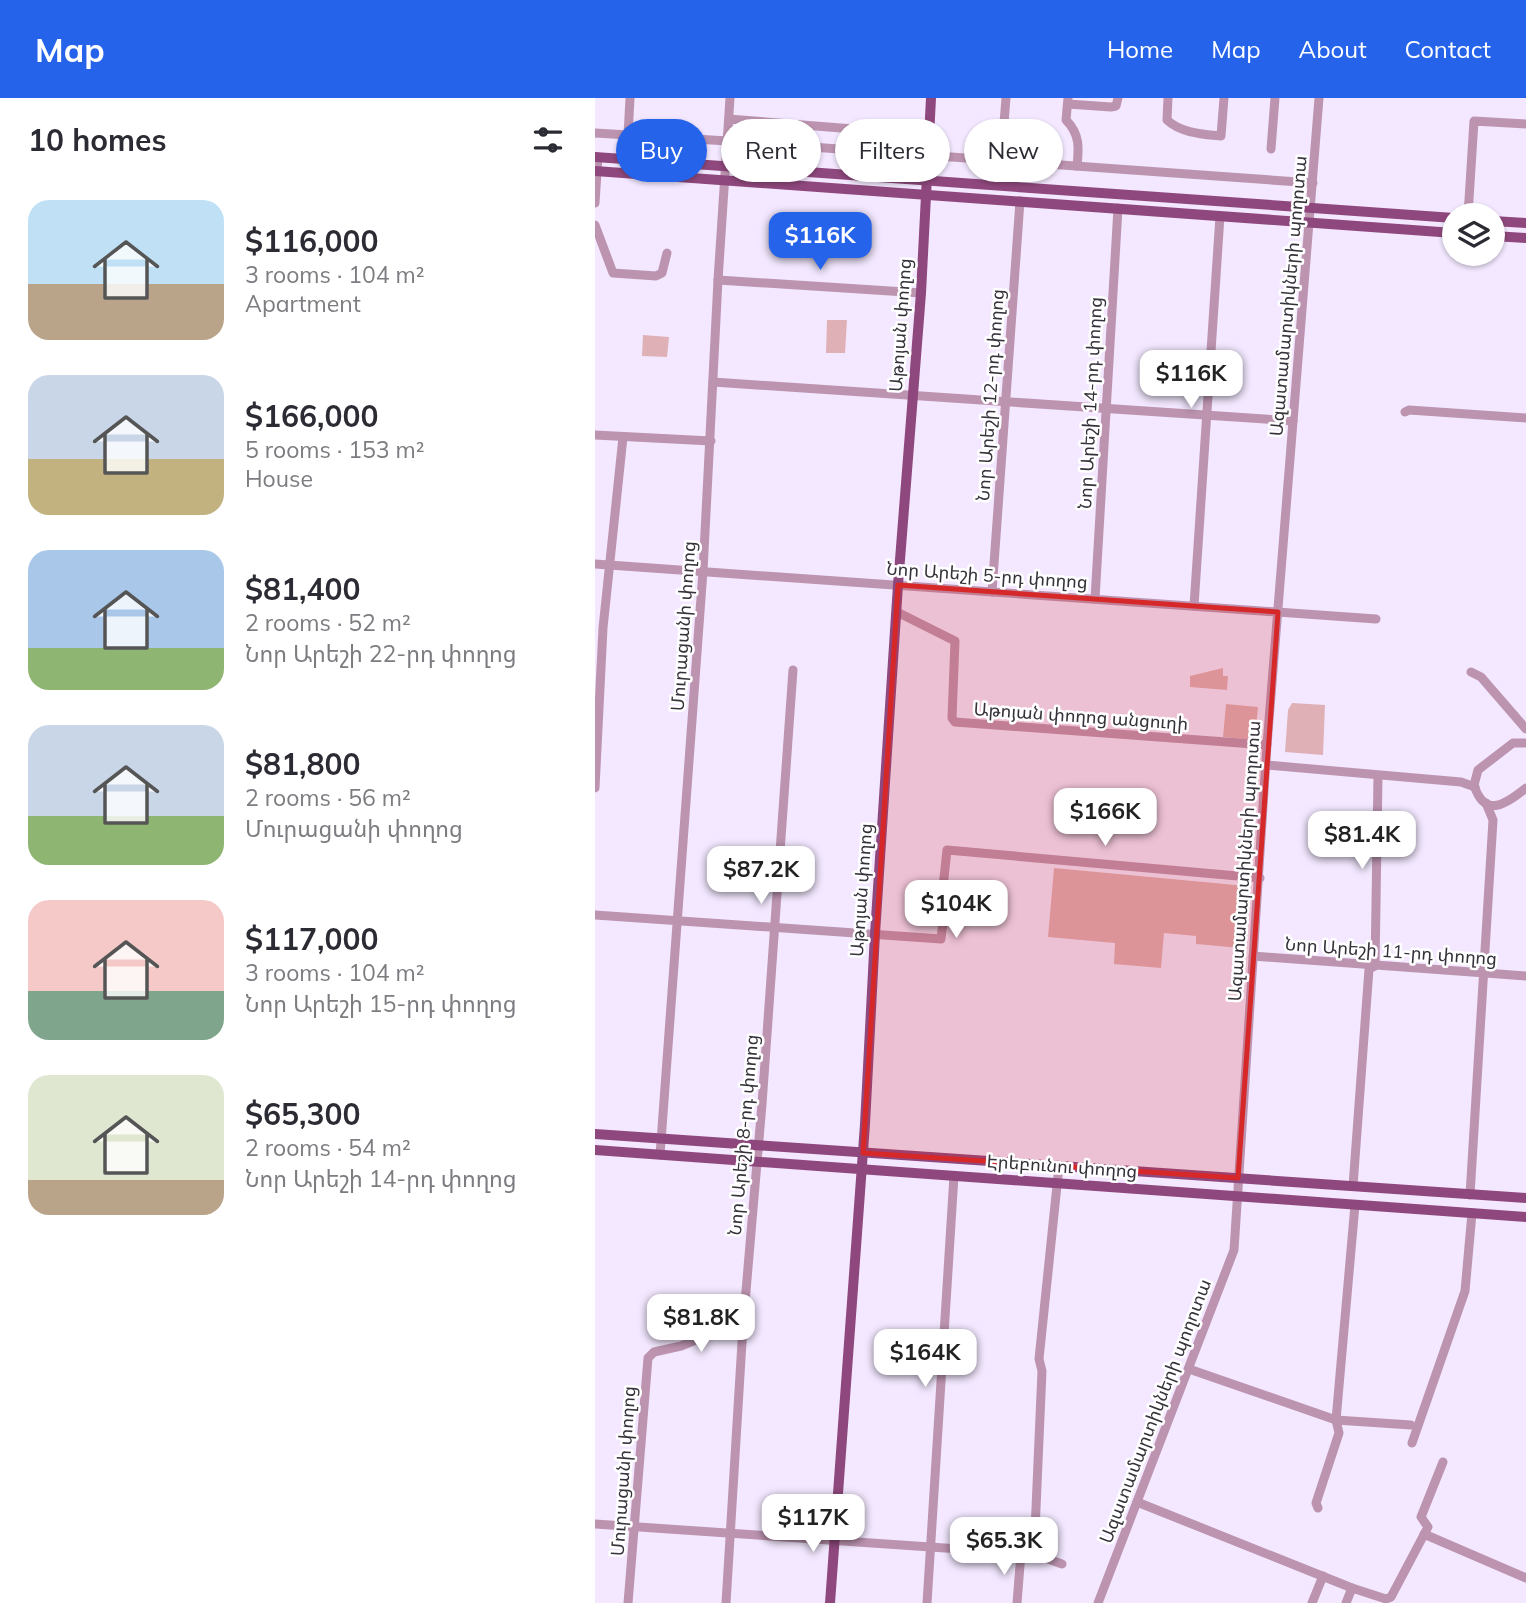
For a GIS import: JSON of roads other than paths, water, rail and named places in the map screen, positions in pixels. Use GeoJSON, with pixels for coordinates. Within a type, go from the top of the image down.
{"type":"FeatureCollection","features":[{"type":"Feature","properties":{"kind":"main road","name":"Աթոյան փողոց"},"geometry":{"type":"LineString","coordinates":[[930,119],[931,98]]}},
{"type":"Feature","properties":{"kind":"main road"},"geometry":{"type":"LineString","coordinates":[[597,157],[721,165]]}},
{"type":"Feature","properties":{"kind":"main road"},"geometry":{"type":"LineString","coordinates":[[596,171],[721,179]]}},
{"type":"Feature","properties":{"kind":"main road"},"geometry":{"type":"LineString","coordinates":[[762,182],[1442,232]]}},
{"type":"Feature","properties":{"kind":"main road","name":"Աթոյան փողոց"},"geometry":{"type":"LineString","coordinates":[[830,1603],[862,1170],[898,585],[921,293],[926,182]]}},
{"type":"Feature","properties":{"kind":"main road"},"geometry":{"type":"LineString","coordinates":[[950,182],[1442,217]]}},
{"type":"Feature","properties":{"kind":"main road"},"geometry":{"type":"LineString","coordinates":[[1505,222],[1526,223]]}},
{"type":"Feature","properties":{"kind":"main road"},"geometry":{"type":"LineString","coordinates":[[1505,237],[1526,238]]}},
{"type":"Feature","properties":{"kind":"main road","name":"Էրեբունու փողոց"},"geometry":{"type":"LineString","coordinates":[[595,1134],[1526,1199]]}},
{"type":"Feature","properties":{"kind":"main road","name":"Էրեբունու փողոց"},"geometry":{"type":"LineString","coordinates":[[595,1150],[1526,1217]]}},
{"type":"Feature","properties":{"kind":"street"},"geometry":{"type":"LineString","coordinates":[[629,119],[630,98]]}},
{"type":"Feature","properties":{"kind":"street","name":"Մուրացանի փողոց"},"geometry":{"type":"LineString","coordinates":[[729,119],[730,98]]}},
{"type":"Feature","properties":{"kind":"street"},"geometry":{"type":"LineString","coordinates":[[1004,119],[1006,98]]}},
{"type":"Feature","properties":{"kind":"street"},"geometry":{"type":"LineString","coordinates":[[1077,166],[1079,143],[1075,131],[1066,120],[1068,101],[1111,107],[1116,106],[1118,98]]}},
{"type":"Feature","properties":{"kind":"street"},"geometry":{"type":"LineString","coordinates":[[1168,98],[1167,120],[1172,125],[1197,133],[1220,136],[1224,98]]}},
{"type":"Feature","properties":{"kind":"street"},"geometry":{"type":"LineString","coordinates":[[1271,149],[1275,98]]}},
{"type":"Feature","properties":{"kind":"street","name":"Ազատամարտիկների պողոտա"},"geometry":{"type":"LineString","coordinates":[[1098,1603],[1234,1250],[1267,745],[1319,98]]}},
{"type":"Feature","properties":{"kind":"street"},"geometry":{"type":"LineString","coordinates":[[1469,203],[1474,121],[1526,124]]}},
{"type":"Feature","properties":{"kind":"street"},"geometry":{"type":"LineString","coordinates":[[595,134],[616,135]]}},
{"type":"Feature","properties":{"kind":"street"},"geometry":{"type":"LineString","coordinates":[[595,203],[597,157]]}},
{"type":"Feature","properties":{"kind":"street"},"geometry":{"type":"LineString","coordinates":[[1063,165],[1313,183]]}},
{"type":"Feature","properties":{"kind":"street","name":"Մուրացանի փողոց"},"geometry":{"type":"LineString","coordinates":[[660,1155],[703,571],[725,182]]}},
{"type":"Feature","properties":{"kind":"street","name":"Նոր Արեշի 12-րդ փողոց"},"geometry":{"type":"LineString","coordinates":[[992,592],[1020,201]]}},
{"type":"Feature","properties":{"kind":"street","name":"Նոր Արեշի 14-րդ փողոց"},"geometry":{"type":"LineString","coordinates":[[1095,599],[1118,208]]}},
{"type":"Feature","properties":{"kind":"street"},"geometry":{"type":"LineString","coordinates":[[1194,606],[1220,216]]}},
{"type":"Feature","properties":{"kind":"street"},"geometry":{"type":"LineString","coordinates":[[595,225],[613,274],[656,276],[662,273],[667,253]]}},
{"type":"Feature","properties":{"kind":"street"},"geometry":{"type":"LineString","coordinates":[[718,280],[921,293]]}},
{"type":"Feature","properties":{"kind":"street"},"geometry":{"type":"LineString","coordinates":[[713,382],[1293,421]]}},
{"type":"Feature","properties":{"kind":"street"},"geometry":{"type":"LineString","coordinates":[[1405,412],[1409,410],[1526,418]]}},
{"type":"Feature","properties":{"kind":"street"},"geometry":{"type":"LineString","coordinates":[[595,435],[711,441]]}},
{"type":"Feature","properties":{"kind":"street"},"geometry":{"type":"LineString","coordinates":[[595,789],[603,628],[623,437]]}},
{"type":"Feature","properties":{"kind":"street","name":"Նոր Արեշի 5-րդ փողոց"},"geometry":{"type":"LineString","coordinates":[[595,564],[1376,619]]}},
{"type":"Feature","properties":{"kind":"street","name":"Աթոյան փողոց անցուղի"},"geometry":{"type":"LineString","coordinates":[[897,612],[955,641],[952,718],[955,722],[1267,745]]}},
{"type":"Feature","properties":{"kind":"street","name":"Նոր Արեշի 8-րդ փողոց"},"geometry":{"type":"LineString","coordinates":[[726,1603],[743,1326],[793,670]]}},
{"type":"Feature","properties":{"kind":"street"},"geometry":{"type":"LineString","coordinates":[[1471,672],[1481,677],[1526,729]]}},
{"type":"Feature","properties":{"kind":"street"},"geometry":{"type":"LineString","coordinates":[[1461,782],[1513,743],[1526,743]]}},
{"type":"Feature","properties":{"kind":"street"},"geometry":{"type":"LineString","coordinates":[[1266,765],[1461,782],[1475,787]]}},
{"type":"Feature","properties":{"kind":"street"},"geometry":{"type":"LineString","coordinates":[[1470,1195],[1493,820],[1475,787],[1476,773]]}},
{"type":"Feature","properties":{"kind":"street"},"geometry":{"type":"LineString","coordinates":[[1353,1186],[1368,979],[1369,970],[1375,966],[1378,776]]}},
{"type":"Feature","properties":{"kind":"street"},"geometry":{"type":"LineString","coordinates":[[1493,820],[1503,805],[1526,788]]}},
{"type":"Feature","properties":{"kind":"street"},"geometry":{"type":"LineString","coordinates":[[1486,803],[1503,805]]}},
{"type":"Feature","properties":{"kind":"street"},"geometry":{"type":"LineString","coordinates":[[595,915],[941,939],[947,850],[1260,878]]}},
{"type":"Feature","properties":{"kind":"street","name":"Նոր Արեշի 11-րդ փողոց"},"geometry":{"type":"LineString","coordinates":[[1253,956],[1526,976]]}},
{"type":"Feature","properties":{"kind":"street"},"geometry":{"type":"LineString","coordinates":[[1034,1554],[1042,1371],[1039,1359],[1059,1166]]}},
{"type":"Feature","properties":{"kind":"street"},"geometry":{"type":"LineString","coordinates":[[927,1603],[954,1176]]}},
{"type":"Feature","properties":{"kind":"street"},"geometry":{"type":"LineString","coordinates":[[1318,1508],[1315,1503],[1339,1433],[1336,1420],[1355,1205]]}},
{"type":"Feature","properties":{"kind":"street"},"geometry":{"type":"LineString","coordinates":[[1412,1443],[1465,1291],[1472,1213]]}},
{"type":"Feature","properties":{"kind":"street","name":"Մուրացանի փողոց"},"geometry":{"type":"LineString","coordinates":[[628,1603],[647,1358],[655,1352],[743,1326]]}},
{"type":"Feature","properties":{"kind":"street"},"geometry":{"type":"LineString","coordinates":[[1189,1369],[1336,1420],[1411,1425]]}},
{"type":"Feature","properties":{"kind":"street"},"geometry":{"type":"LineString","coordinates":[[1137,1502],[1386,1599],[1391,1597],[1428,1526],[1422,1522],[1421,1517],[1443,1462]]}},
{"type":"Feature","properties":{"kind":"street"},"geometry":{"type":"LineString","coordinates":[[595,1524],[1034,1554],[1062,1564]]}},
{"type":"Feature","properties":{"kind":"street"},"geometry":{"type":"LineString","coordinates":[[1424,1534],[1526,1578]]}},
{"type":"Feature","properties":{"kind":"street"},"geometry":{"type":"LineString","coordinates":[[1017,1603],[1021,1553]]}},
{"type":"Feature","properties":{"kind":"street"},"geometry":{"type":"LineString","coordinates":[[1312,1603],[1323,1576]]}},
{"type":"Feature","properties":{"kind":"street"},"geometry":{"type":"LineString","coordinates":[[1346,1603],[1352,1588]]}}]}
